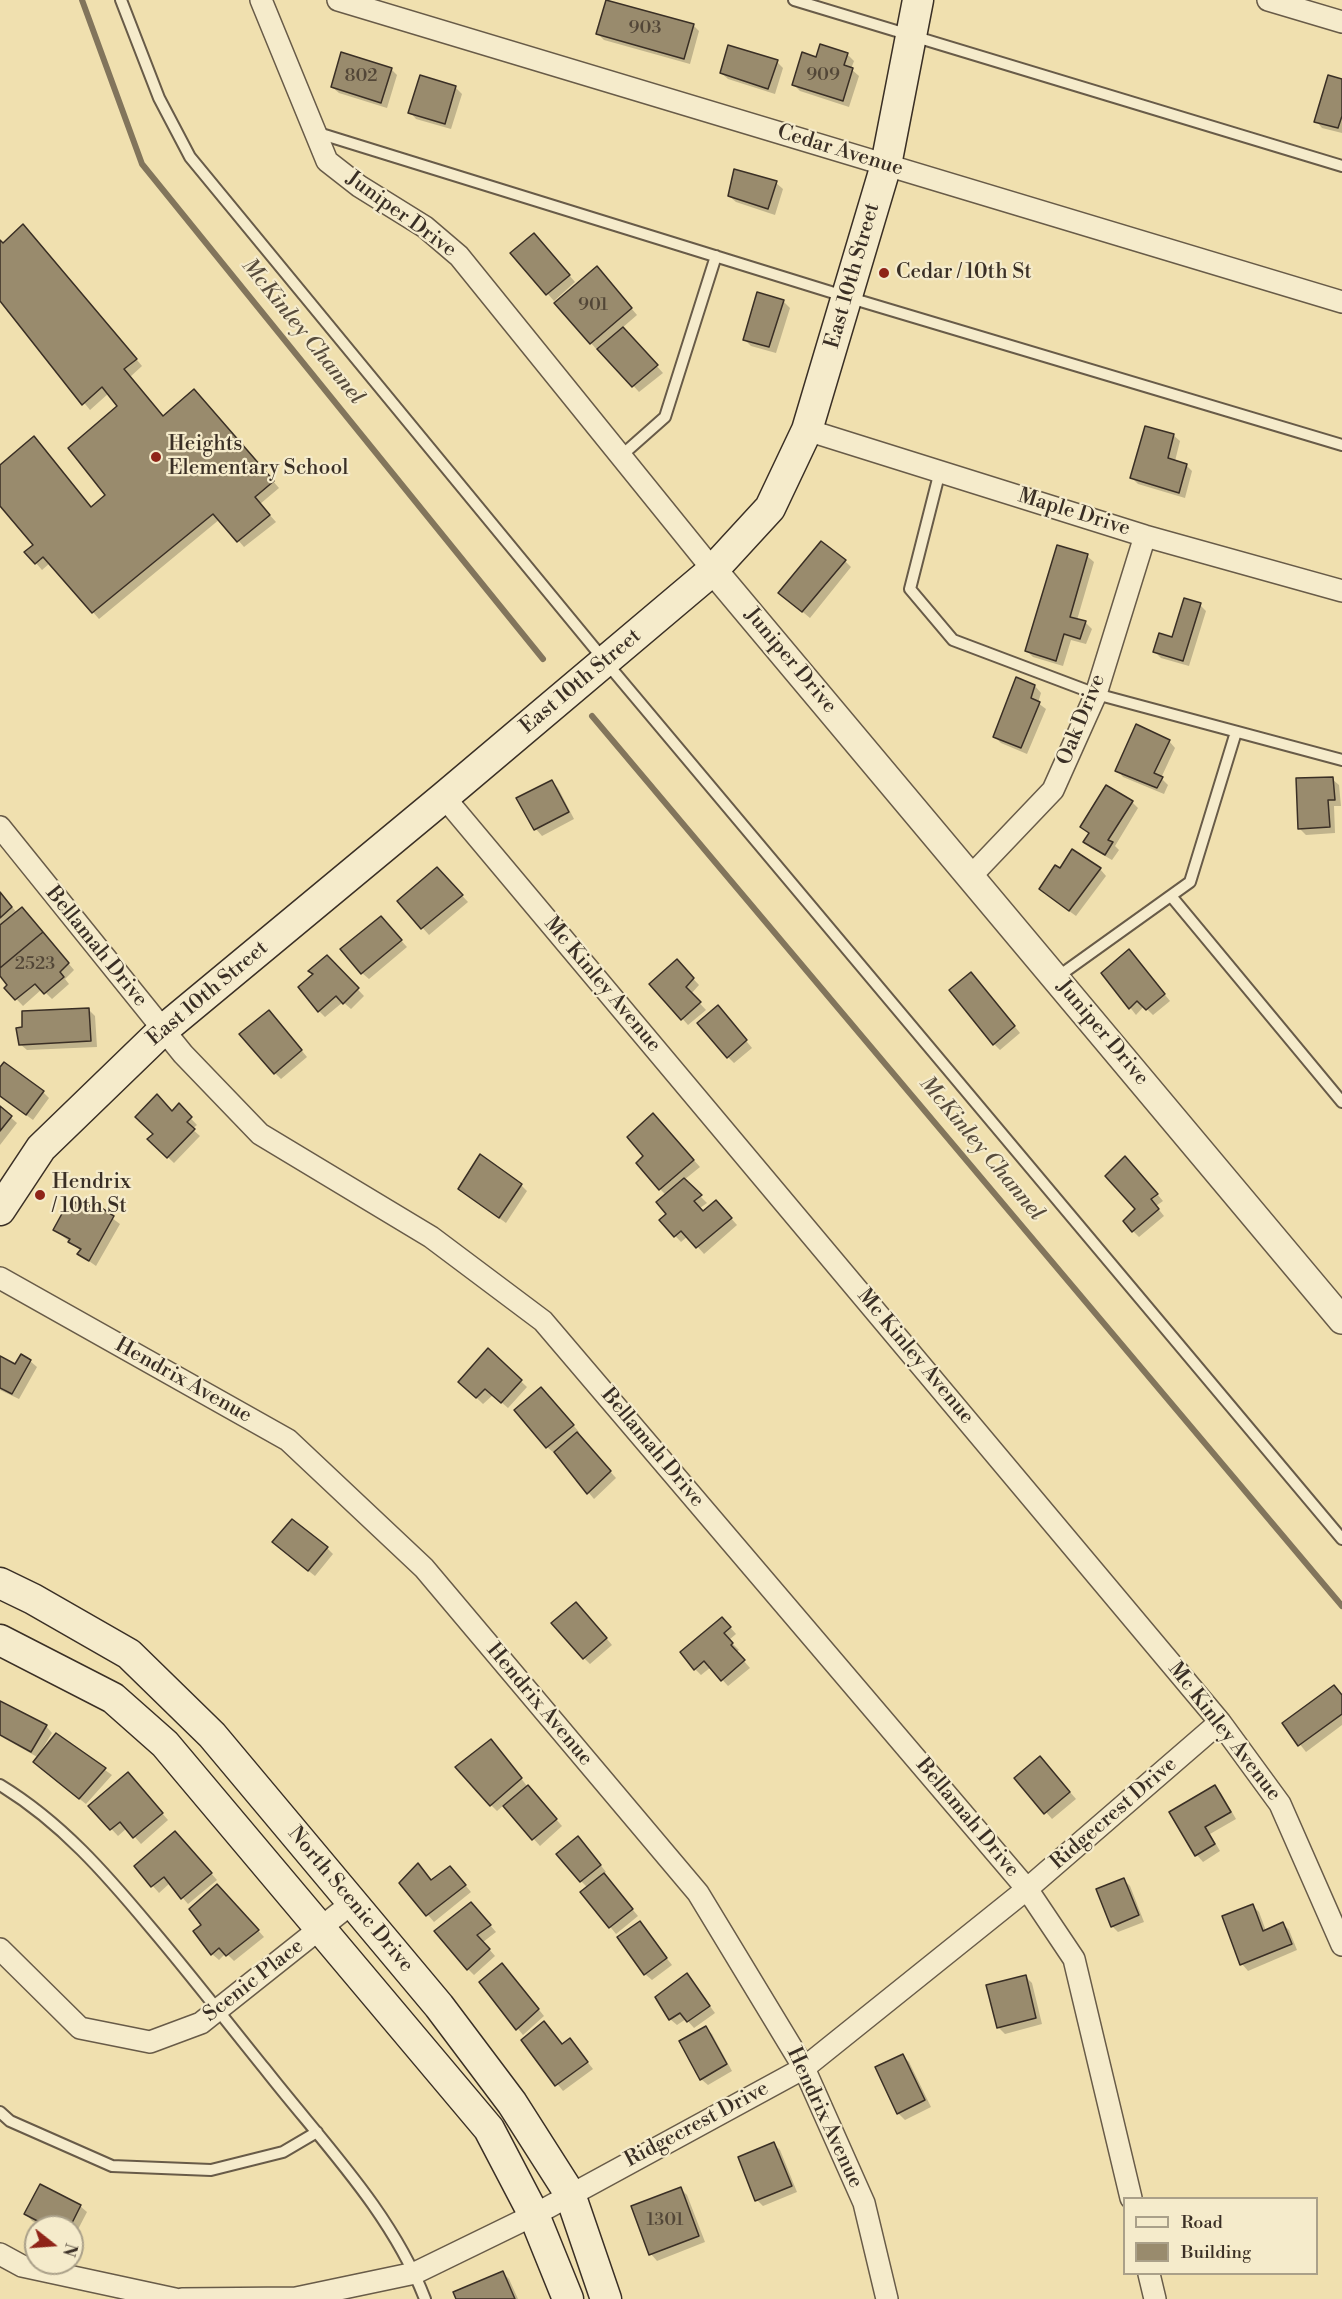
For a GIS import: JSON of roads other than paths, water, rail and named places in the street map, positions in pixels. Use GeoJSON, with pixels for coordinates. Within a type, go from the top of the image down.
{"type":"FeatureCollection","features":[{"type":"Feature","properties":{"kind":"main road","name":"East 10th Street"},"geometry":{"type":"LineString","coordinates":[[0,1210],[41,1148],[163,1029],[444,797],[713,570],[770,508],[807,430],[886,165],[918,0]]}},
{"type":"Feature","properties":{"kind":"main road","name":"North Scenic Drive"},"geometry":{"type":"LineString","coordinates":[[0,1583],[33,1599],[129,1654],[212,1735],[440,2006],[512,2103],[570,2194],[606,2299]]}},
{"type":"Feature","properties":{"kind":"main road","name":"North Scenic Drive"},"geometry":{"type":"LineString","coordinates":[[0,1640],[113,1698],[165,1744],[489,2129],[534,2215],[568,2299]]}},
{"type":"Feature","properties":{"kind":"street","name":"Juniper Drive"},"geometry":{"type":"LineString","coordinates":[[261,0],[327,161],[359,186],[425,227],[459,256],[713,570],[1342,1320]]}},
{"type":"Feature","properties":{"kind":"street","name":"Cedar Avenue"},"geometry":{"type":"LineString","coordinates":[[338,0],[1342,302]]}},
{"type":"Feature","properties":{"kind":"street"},"geometry":{"type":"LineString","coordinates":[[1268,0],[1342,22]]}},
{"type":"Feature","properties":{"kind":"street","name":"Maple Drive"},"geometry":{"type":"LineString","coordinates":[[807,430],[1144,536],[1342,591]]}},
{"type":"Feature","properties":{"kind":"street","name":"Oak Drive"},"geometry":{"type":"LineString","coordinates":[[971,876],[1053,790],[1096,694],[1144,536]]}},
{"type":"Feature","properties":{"kind":"street","name":"Mc Kinley Avenue"},"geometry":{"type":"LineString","coordinates":[[444,797],[1220,1722],[1280,1804],[1342,1946]]}},
{"type":"Feature","properties":{"kind":"street","name":"Bellamah Drive"},"geometry":{"type":"LineString","coordinates":[[0,827],[183,1054],[260,1134],[431,1237],[543,1321],[1027,1888],[1074,1959],[1131,2197]]}},
{"type":"Feature","properties":{"kind":"street","name":"Hendrix Avenue"},"geometry":{"type":"LineString","coordinates":[[0,1278],[288,1440],[424,1568],[698,1893],[804,2068],[864,2203],[887,2299]]}},
{"type":"Feature","properties":{"kind":"street","name":"Ridgecrest Drive"},"geometry":{"type":"LineString","coordinates":[[182,2299],[296,2298],[415,2272],[534,2215],[804,2068],[1027,1888],[1220,1722]]}},
{"type":"Feature","properties":{"kind":"street","name":"Scenic Place"},"geometry":{"type":"LineString","coordinates":[[0,1949],[80,2028],[150,2042],[201,2023],[352,1903]]}},
{"type":"Feature","properties":{"kind":"street"},"geometry":{"type":"LineString","coordinates":[[0,2254],[22,2266],[175,2299]]}},
{"type":"Feature","properties":{"kind":"street"},"geometry":{"type":"LineString","coordinates":[[1149,2275],[1155,2299]]}},
{"type":"Feature","properties":{"kind":"lane"},"geometry":{"type":"LineString","coordinates":[[122,0],[159,98],[189,156],[605,661],[1342,1539]]}},
{"type":"Feature","properties":{"kind":"lane"},"geometry":{"type":"LineString","coordinates":[[794,0],[1342,166]]}},
{"type":"Feature","properties":{"kind":"lane"},"geometry":{"type":"LineString","coordinates":[[315,132],[847,297],[1342,445]]}},
{"type":"Feature","properties":{"kind":"lane"},"geometry":{"type":"LineString","coordinates":[[621,456],[665,417],[716,256]]}},
{"type":"Feature","properties":{"kind":"lane"},"geometry":{"type":"LineString","coordinates":[[940,471],[910,589],[953,640],[1096,694],[1342,760]]}},
{"type":"Feature","properties":{"kind":"lane"},"geometry":{"type":"LineString","coordinates":[[1056,978],[1190,882],[1236,732]]}},
{"type":"Feature","properties":{"kind":"lane"},"geometry":{"type":"LineString","coordinates":[[1171,896],[1342,1102]]}},
{"type":"Feature","properties":{"kind":"lane"},"geometry":{"type":"LineString","coordinates":[[0,1785],[63,1831],[100,1868],[219,2009],[265,2070],[353,2177],[415,2272],[425,2299]]}},
{"type":"Feature","properties":{"kind":"lane"},"geometry":{"type":"LineString","coordinates":[[0,2112],[10,2121],[112,2166],[211,2170],[283,2152],[317,2132]]}},
{"type":"Feature","properties":{"kind":"waterway","name":"McKinley Channel"},"geometry":{"type":"LineString","coordinates":[[82,0],[142,164],[543,659]]}},
{"type":"Feature","properties":{"kind":"waterway","name":"McKinley Channel"},"geometry":{"type":"LineString","coordinates":[[592,716],[1342,1606]]}},
{"type":"Feature","properties":{"kind":"place","name":"Cedar / 10th St"},"geometry":{"type":"Point","coordinates":[884,273]}},
{"type":"Feature","properties":{"kind":"place","name":"Heights Elementary School"},"geometry":{"type":"Point","coordinates":[156,457]}},
{"type":"Feature","properties":{"kind":"place","name":"Hendrix / 10th St"},"geometry":{"type":"Point","coordinates":[40,1195]}}]}
